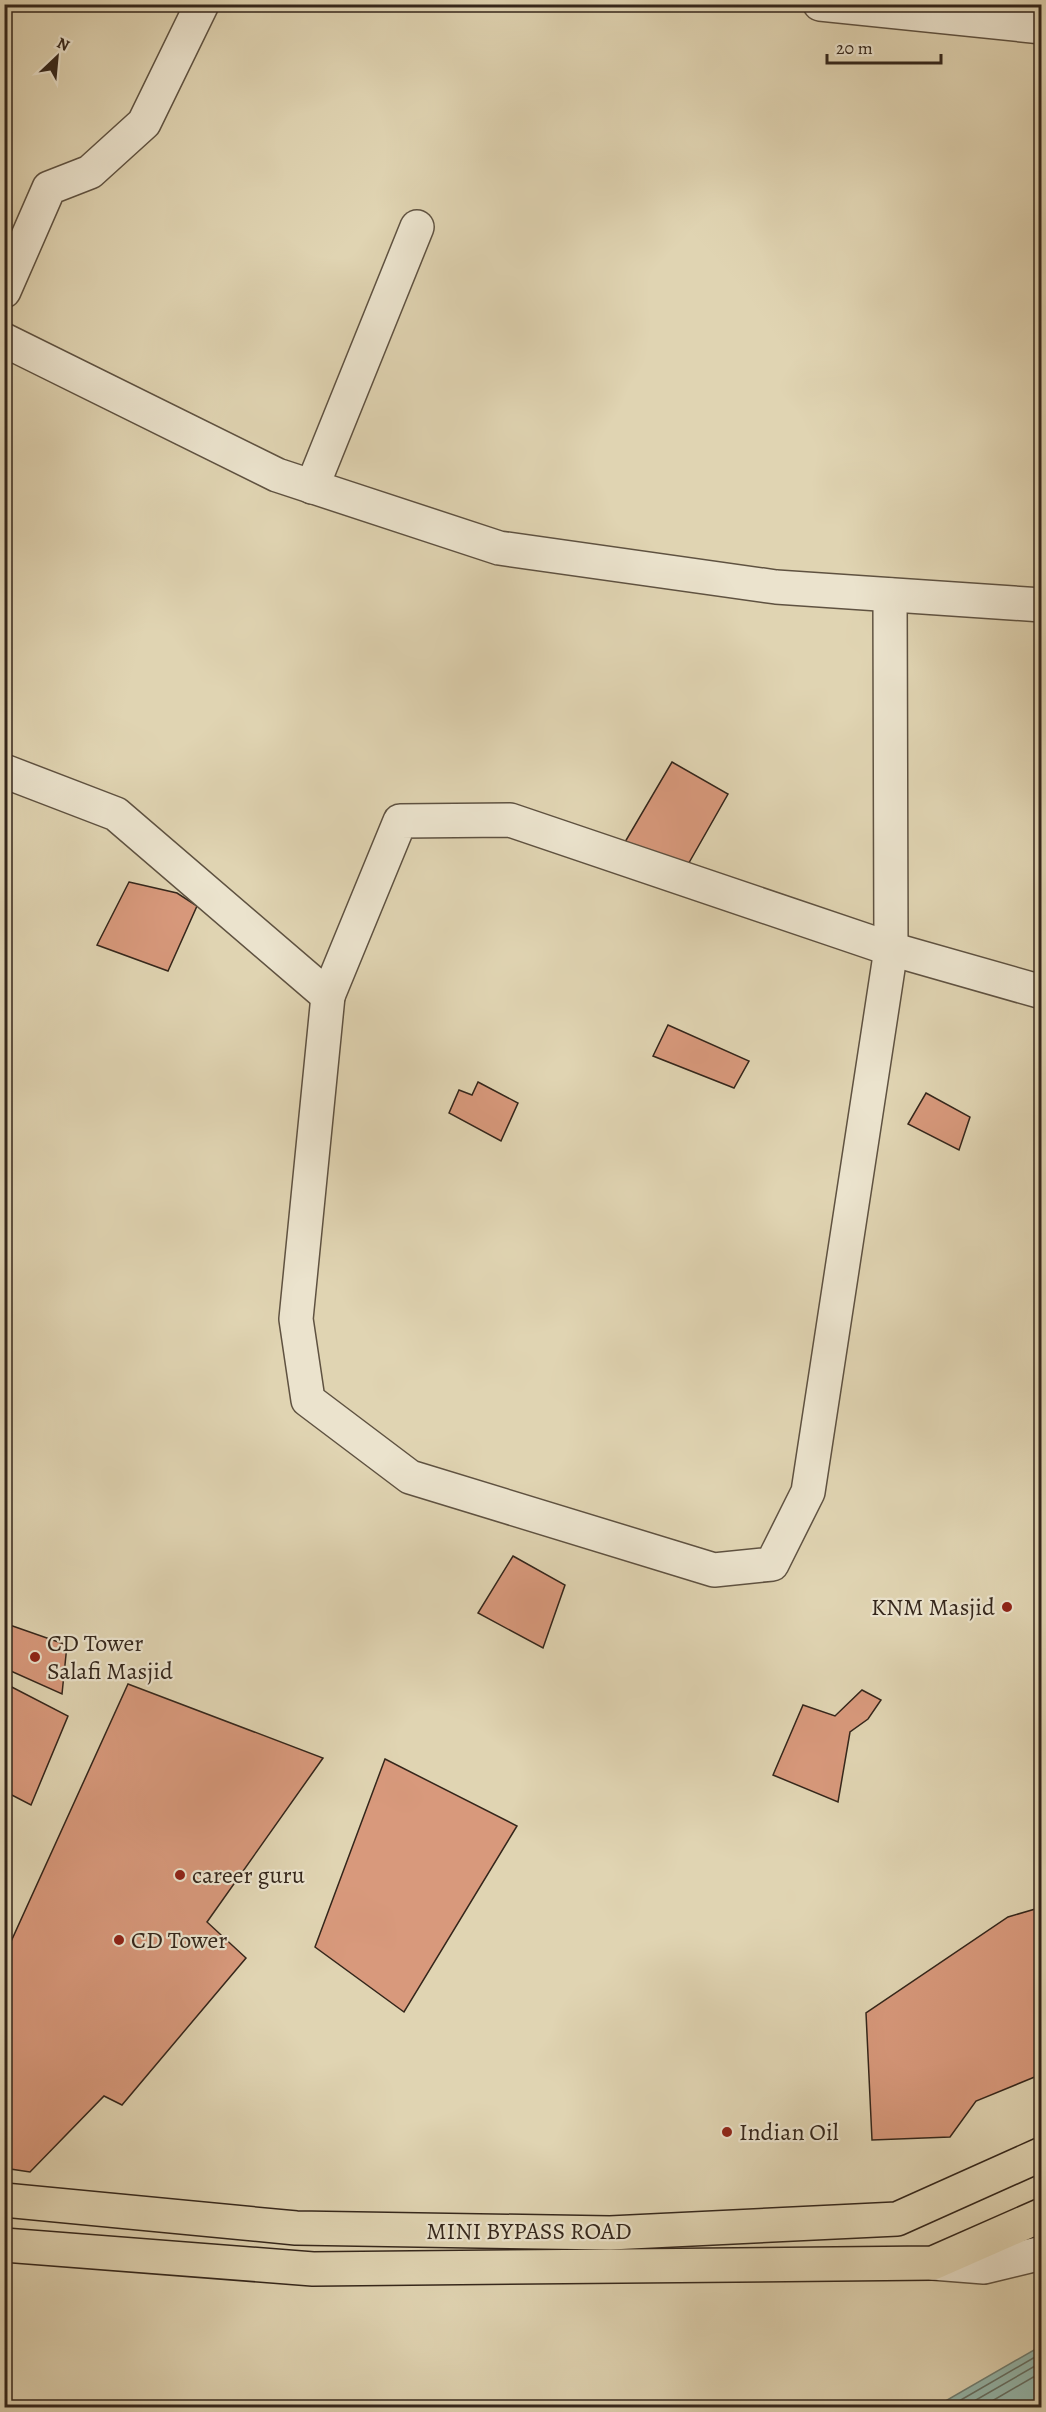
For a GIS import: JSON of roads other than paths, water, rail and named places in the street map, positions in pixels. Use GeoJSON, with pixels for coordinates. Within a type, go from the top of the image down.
{"type":"FeatureCollection","features":[{"type":"Feature","properties":{"kind":"main road","name":"MINI BYPASS ROAD"},"geometry":{"type":"LineString","coordinates":[[4,2200],[296,2228],[610,2233],[897,2219],[1041,2154]]}},
{"type":"Feature","properties":{"kind":"main road","name":"MINI BYPASS ROAD"},"geometry":{"type":"LineString","coordinates":[[4,2245],[313,2269],[933,2263],[1041,2215]]}},
{"type":"Feature","properties":{"kind":"main road"},"geometry":{"type":"LineString","coordinates":[[736,2227],[740,2265]]}},
{"type":"Feature","properties":{"kind":"street"},"geometry":{"type":"LineString","coordinates":[[4,291],[49,188],[90,172],[144,123],[202,4]]}},
{"type":"Feature","properties":{"kind":"street"},"geometry":{"type":"LineString","coordinates":[[820,4],[1041,27]]}},
{"type":"Feature","properties":{"kind":"street"},"geometry":{"type":"LineString","coordinates":[[312,487],[417,227]]}},
{"type":"Feature","properties":{"kind":"street"},"geometry":{"type":"LineString","coordinates":[[4,340],[277,475],[500,548],[776,587],[1041,605]]}},
{"type":"Feature","properties":{"kind":"street"},"geometry":{"type":"LineString","coordinates":[[890,595],[891,949],[808,1492],[772,1564],[714,1570],[410,1477],[308,1400],[296,1318],[328,996],[400,821],[510,820],[891,949],[1041,992]]}},
{"type":"Feature","properties":{"kind":"street"},"geometry":{"type":"LineString","coordinates":[[4,771],[116,814],[328,996]]}},
{"type":"Feature","properties":{"kind":"street"},"geometry":{"type":"LineString","coordinates":[[933,2263],[984,2267],[1041,2253]]}},
{"type":"Feature","properties":{"kind":"water"},"geometry":{"type":"Polygon","coordinates":[[[1041,2346],[1041,2407],[935,2407],[1041,2346]]]}},
{"type":"Feature","properties":{"kind":"place","name":"KNM Masjid"},"geometry":{"type":"Point","coordinates":[1007,1607]}},
{"type":"Feature","properties":{"kind":"place","name":"CD Tower Salafi Masjid"},"geometry":{"type":"Point","coordinates":[35,1657]}},
{"type":"Feature","properties":{"kind":"place","name":"career guru"},"geometry":{"type":"Point","coordinates":[180,1875]}},
{"type":"Feature","properties":{"kind":"place","name":"CD Tower"},"geometry":{"type":"Point","coordinates":[119,1940]}},
{"type":"Feature","properties":{"kind":"place","name":"Indian Oil"},"geometry":{"type":"Point","coordinates":[727,2132]}}]}
